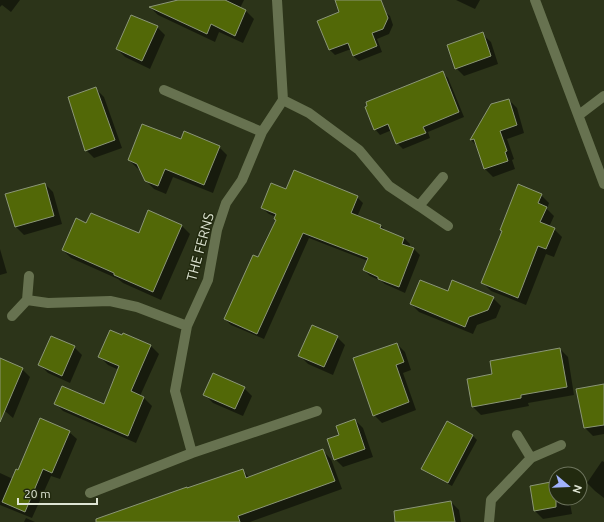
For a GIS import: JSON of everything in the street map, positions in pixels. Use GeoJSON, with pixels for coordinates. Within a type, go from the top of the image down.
{"type":"FeatureCollection","features":[{"type":"Feature","properties":{"kind":"street"},"geometry":{"type":"LineString","coordinates":[[277,0],[283,100],[308,113],[359,150],[389,186],[448,226]]}},
{"type":"Feature","properties":{"kind":"street"},"geometry":{"type":"LineString","coordinates":[[535,0],[580,115],[604,184]]}},
{"type":"Feature","properties":{"kind":"street"},"geometry":{"type":"LineString","coordinates":[[164,90],[262,132]]}},
{"type":"Feature","properties":{"kind":"street"},"geometry":{"type":"LineString","coordinates":[[580,115],[604,96]]}},
{"type":"Feature","properties":{"kind":"street","name":"THE FERNS"},"geometry":{"type":"LineString","coordinates":[[192,453],[175,391],[187,326],[208,280],[217,230],[226,203],[242,180],[262,132],[283,100]]}},
{"type":"Feature","properties":{"kind":"street"},"geometry":{"type":"LineString","coordinates":[[419,206],[443,177]]}},
{"type":"Feature","properties":{"kind":"street"},"geometry":{"type":"LineString","coordinates":[[12,316],[27,300],[29,276]]}},
{"type":"Feature","properties":{"kind":"street"},"geometry":{"type":"LineString","coordinates":[[27,300],[48,303],[110,301],[137,307],[187,326]]}},
{"type":"Feature","properties":{"kind":"street"},"geometry":{"type":"LineString","coordinates":[[90,493],[192,453],[317,411]]}},
{"type":"Feature","properties":{"kind":"street"},"geometry":{"type":"LineString","coordinates":[[517,435],[531,458]]}},
{"type":"Feature","properties":{"kind":"street"},"geometry":{"type":"LineString","coordinates":[[489,522],[491,500],[531,458],[561,445]]}},
{"type":"Feature","properties":{"kind":"building"},"geometry":{"type":"Polygon","coordinates":[[[178,0],[225,0],[246,10],[235,36],[211,24],[207,34],[149,7],[178,0]]]}},
{"type":"Feature","properties":{"kind":"building"},"geometry":{"type":"Polygon","coordinates":[[[335,0],[381,0],[388,18],[383,29],[372,33],[377,46],[353,56],[348,43],[329,50],[317,21],[339,12],[335,0]]]}},
{"type":"Feature","properties":{"kind":"building"},"geometry":{"type":"Polygon","coordinates":[[[131,15],[158,26],[142,61],[116,49],[131,15]]]}},
{"type":"Feature","properties":{"kind":"building"},"geometry":{"type":"Polygon","coordinates":[[[483,32],[491,56],[455,69],[447,45],[483,32]]]}},
{"type":"Feature","properties":{"kind":"building"},"geometry":{"type":"Polygon","coordinates":[[[443,71],[459,112],[423,127],[426,133],[396,144],[388,124],[374,130],[365,107],[367,106],[366,102],[443,71]]]}},
{"type":"Feature","properties":{"kind":"building"},"geometry":{"type":"Polygon","coordinates":[[[96,87],[115,140],[85,151],[68,97],[96,87]]]}},
{"type":"Feature","properties":{"kind":"building"},"geometry":{"type":"Polygon","coordinates":[[[509,99],[517,125],[500,131],[507,151],[505,152],[508,161],[484,169],[474,139],[470,140],[491,104],[509,99]]]}},
{"type":"Feature","properties":{"kind":"building"},"geometry":{"type":"Polygon","coordinates":[[[142,124],[181,139],[184,131],[220,146],[204,185],[165,169],[158,186],[145,181],[137,164],[128,160],[142,124]]]}},
{"type":"Feature","properties":{"kind":"building"},"geometry":{"type":"Polygon","coordinates":[[[294,170],[358,196],[351,213],[381,225],[380,228],[404,238],[402,244],[414,248],[399,287],[378,279],[378,277],[363,270],[368,258],[303,233],[257,334],[224,319],[253,255],[258,257],[276,220],[274,219],[276,214],[261,208],[271,183],[286,189],[294,170]]]}},
{"type":"Feature","properties":{"kind":"building"},"geometry":{"type":"Polygon","coordinates":[[[45,183],[54,216],[15,227],[5,194],[45,183]]]}},
{"type":"Feature","properties":{"kind":"building"},"geometry":{"type":"Polygon","coordinates":[[[518,184],[542,194],[538,203],[547,207],[540,222],[555,228],[546,249],[538,246],[518,298],[481,283],[502,231],[500,230],[518,184]]]}},
{"type":"Feature","properties":{"kind":"building"},"geometry":{"type":"Polygon","coordinates":[[[148,210],[182,225],[153,292],[62,250],[76,218],[86,223],[91,213],[139,233],[148,210]]]}},
{"type":"Feature","properties":{"kind":"building"},"geometry":{"type":"Polygon","coordinates":[[[420,280],[448,291],[452,280],[494,297],[488,310],[469,317],[465,327],[410,304],[420,280]]]}},
{"type":"Feature","properties":{"kind":"building"},"geometry":{"type":"Polygon","coordinates":[[[312,325],[338,336],[324,367],[298,356],[312,325]]]}},
{"type":"Feature","properties":{"kind":"building"},"geometry":{"type":"Polygon","coordinates":[[[110,330],[122,335],[123,333],[151,345],[131,391],[144,397],[128,436],[54,404],[62,386],[104,404],[119,366],[98,357],[110,330]]]}},
{"type":"Feature","properties":{"kind":"building"},"geometry":{"type":"Polygon","coordinates":[[[51,336],[75,346],[62,376],[38,365],[51,336]]]}},
{"type":"Feature","properties":{"kind":"building"},"geometry":{"type":"Polygon","coordinates":[[[397,343],[404,362],[396,365],[409,402],[373,416],[353,358],[397,343]]]}},
{"type":"Feature","properties":{"kind":"building"},"geometry":{"type":"Polygon","coordinates":[[[560,348],[567,387],[521,395],[521,398],[472,407],[467,379],[492,374],[490,361],[560,348]]]}},
{"type":"Feature","properties":{"kind":"building"},"geometry":{"type":"Polygon","coordinates":[[[0,358],[23,368],[0,422],[0,358]]]}},
{"type":"Feature","properties":{"kind":"building"},"geometry":{"type":"Polygon","coordinates":[[[213,373],[245,387],[235,409],[203,395],[213,373]]]}},
{"type":"Feature","properties":{"kind":"building"},"geometry":{"type":"Polygon","coordinates":[[[604,384],[604,425],[584,428],[576,389],[604,384]]]}},
{"type":"Feature","properties":{"kind":"building"},"geometry":{"type":"Polygon","coordinates":[[[40,418],[70,431],[52,473],[43,469],[25,512],[2,502],[16,469],[18,470],[40,418]]]}},
{"type":"Feature","properties":{"kind":"building"},"geometry":{"type":"Polygon","coordinates":[[[355,419],[365,449],[334,460],[327,439],[339,435],[336,426],[355,419]]]}},
{"type":"Feature","properties":{"kind":"building"},"geometry":{"type":"Polygon","coordinates":[[[447,421],[473,435],[448,483],[421,469],[447,421]]]}},
{"type":"Feature","properties":{"kind":"building"},"geometry":{"type":"Polygon","coordinates":[[[323,449],[335,481],[238,516],[240,522],[96,522],[96,519],[187,487],[243,469],[246,478],[323,449]]]}},
{"type":"Feature","properties":{"kind":"building"},"geometry":{"type":"Polygon","coordinates":[[[548,483],[548,506],[556,507],[534,511],[530,486],[548,483]]]}},
{"type":"Feature","properties":{"kind":"building"},"geometry":{"type":"Polygon","coordinates":[[[451,501],[455,522],[395,522],[394,511],[451,501]]]}}]}
